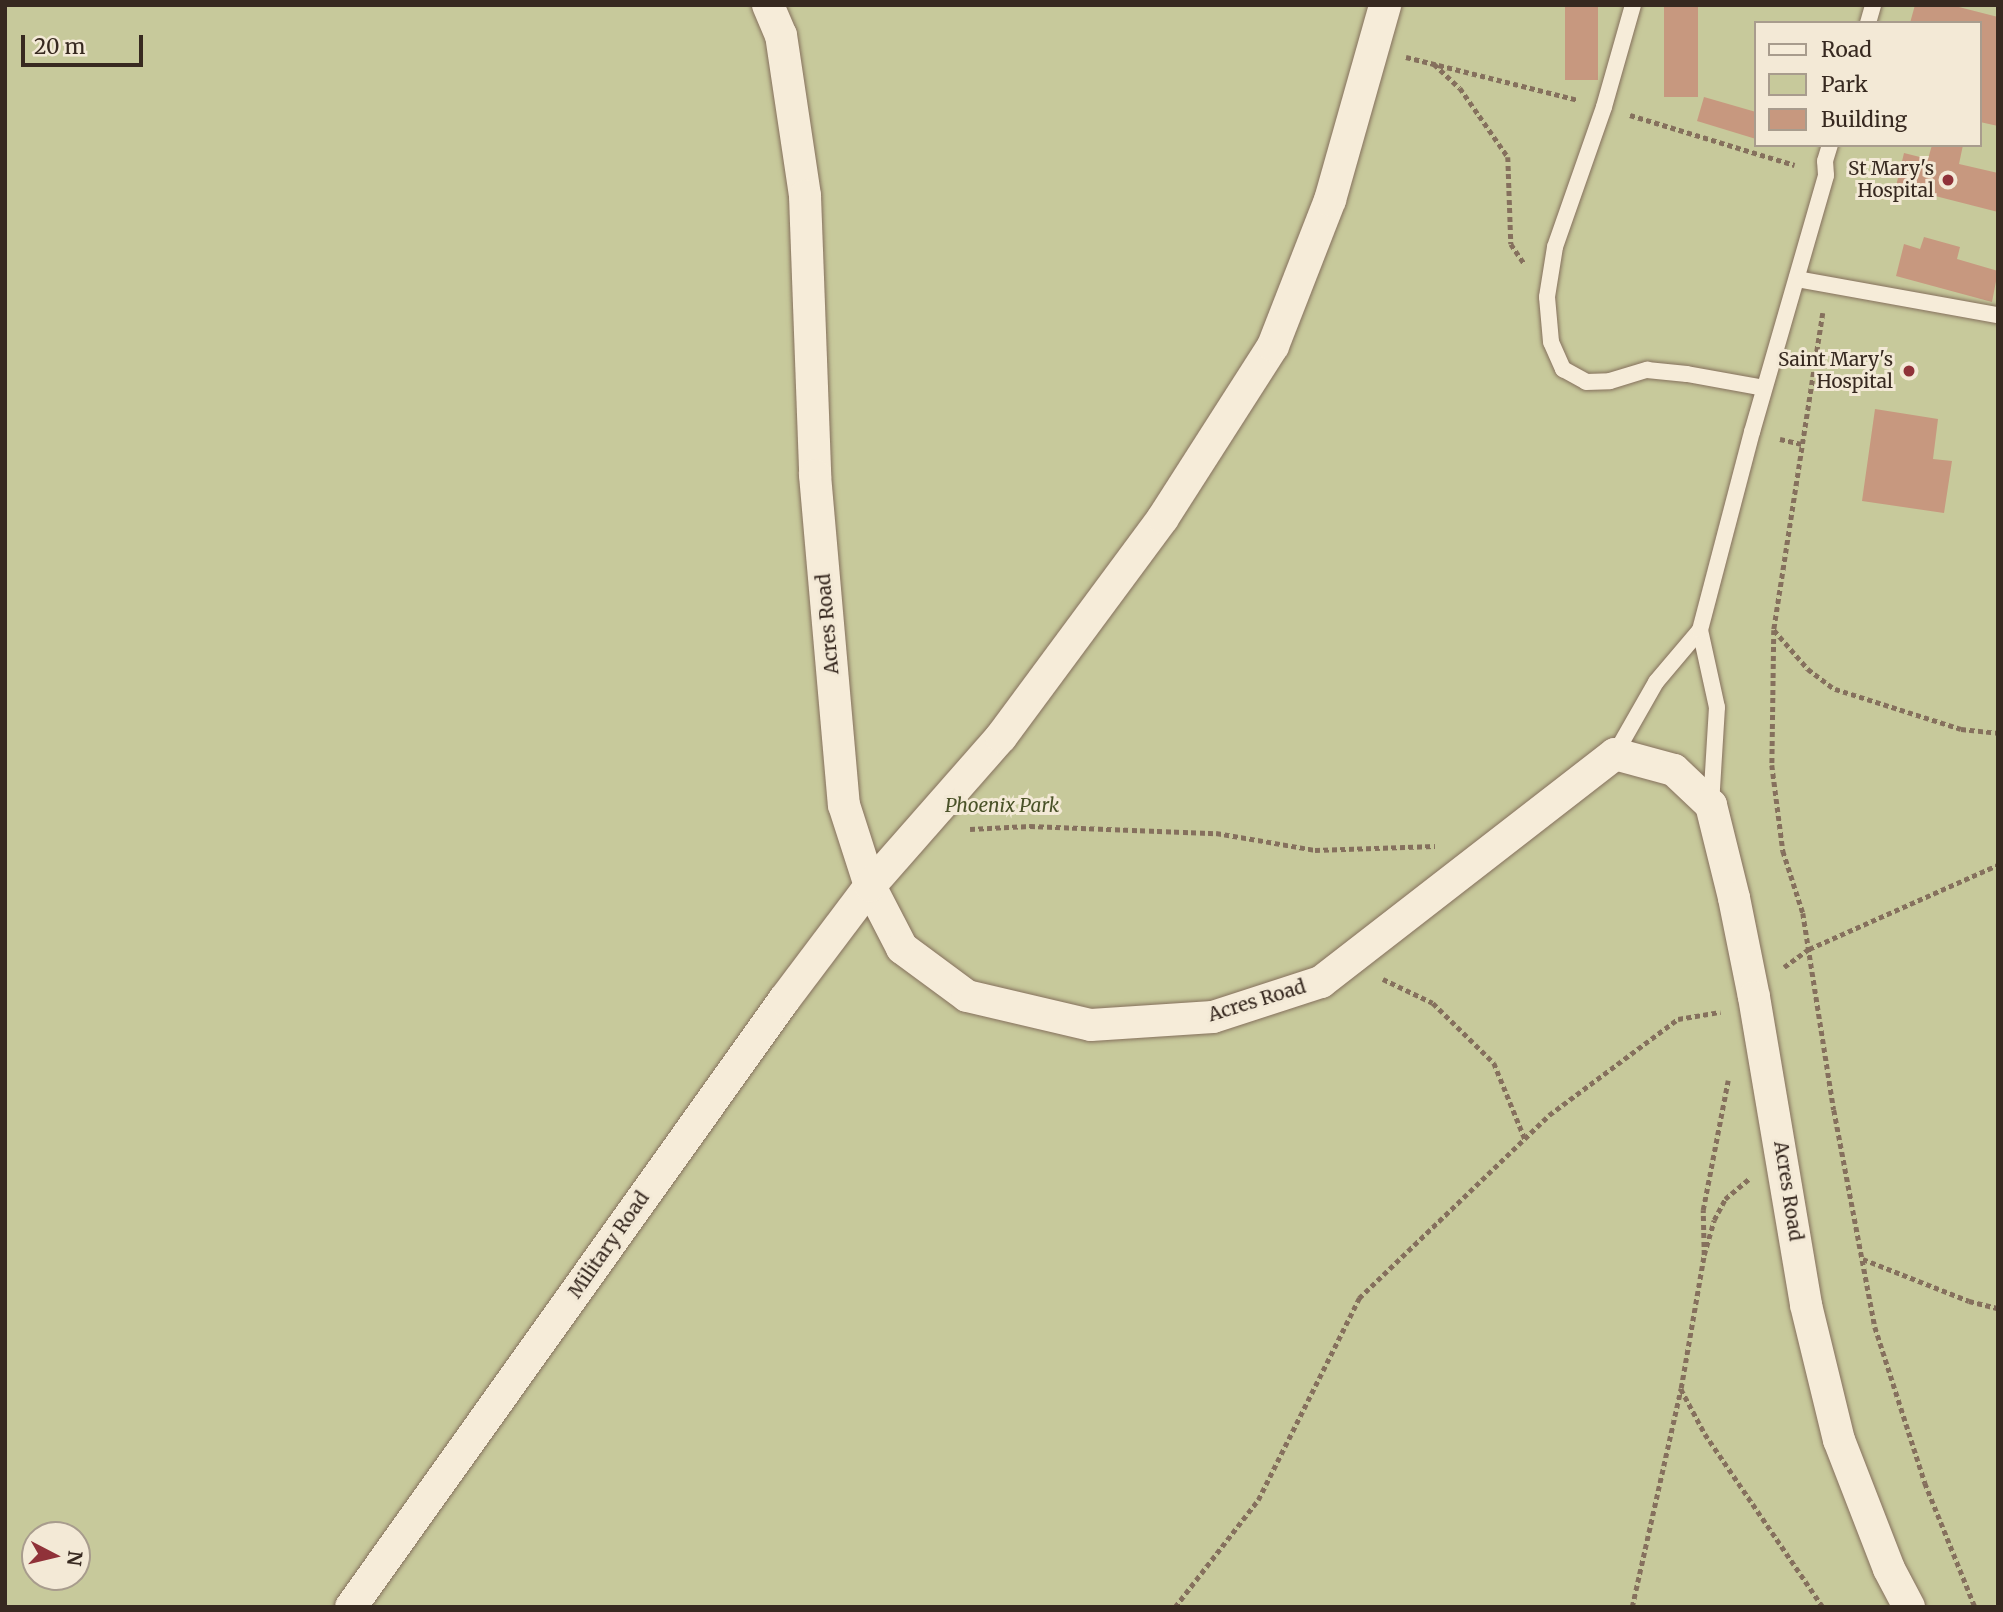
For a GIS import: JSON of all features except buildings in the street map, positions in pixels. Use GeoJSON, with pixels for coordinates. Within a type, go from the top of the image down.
{"type":"FeatureCollection","features":[{"type":"Feature","properties":{"kind":"street","name":"Acres Road"},"geometry":{"type":"LineString","coordinates":[[768,5],[781,36],[805,196],[815,475],[844,805],[870,886],[902,948],[967,996],[1091,1025],[1213,1017],[1321,982],[1615,754]]}},
{"type":"Feature","properties":{"kind":"street","name":"Military Road"},"geometry":{"type":"LineString","coordinates":[[351,1607],[784,1000],[870,886],[1001,737],[1163,518],[1273,346],[1330,200],[1385,5]]}},
{"type":"Feature","properties":{"kind":"street"},"geometry":{"type":"LineString","coordinates":[[1615,754],[1674,771],[1711,805]]}},
{"type":"Feature","properties":{"kind":"street","name":"Acres Road"},"geometry":{"type":"LineString","coordinates":[[1711,805],[1734,898],[1784,1167],[1806,1305],[1839,1440],[1889,1569],[1909,1607]]}},
{"type":"Feature","properties":{"kind":"lane"},"geometry":{"type":"LineString","coordinates":[[1633,5],[1604,107],[1555,247],[1547,297],[1551,342],[1563,369],[1586,383],[1610,381],[1647,370],[1764,388]]}},
{"type":"Feature","properties":{"kind":"lane"},"geometry":{"type":"LineString","coordinates":[[1615,754],[1656,682],[1700,630],[1764,388],[1826,175],[1825,161],[1829,147]]}},
{"type":"Feature","properties":{"kind":"lane"},"geometry":{"type":"LineString","coordinates":[[1797,279],[1998,315]]}},
{"type":"Feature","properties":{"kind":"lane"},"geometry":{"type":"LineString","coordinates":[[1700,630],[1717,707],[1711,805]]}},
{"type":"Feature","properties":{"kind":"path"},"geometry":{"type":"LineString","coordinates":[[1373,49],[1604,107],[1826,175]]}},
{"type":"Feature","properties":{"kind":"path"},"geometry":{"type":"LineString","coordinates":[[1433,64],[1460,89],[1508,157],[1511,244],[1547,297]]}},
{"type":"Feature","properties":{"kind":"path"},"geometry":{"type":"LineString","coordinates":[[1828,285],[1774,630],[1772,765],[1783,851],[1803,913],[1875,1327],[1925,1483],[1975,1607]]}},
{"type":"Feature","properties":{"kind":"path"},"geometry":{"type":"LineString","coordinates":[[1777,438],[1802,444]]}},
{"type":"Feature","properties":{"kind":"path"},"geometry":{"type":"LineString","coordinates":[[1774,630],[1808,669],[1835,689],[1961,729],[1998,733]]}},
{"type":"Feature","properties":{"kind":"path"},"geometry":{"type":"LineString","coordinates":[[962,830],[1030,826],[1216,833],[1315,850],[1439,846]]}},
{"type":"Feature","properties":{"kind":"path"},"geometry":{"type":"LineString","coordinates":[[1774,974],[1809,949],[1998,865]]}},
{"type":"Feature","properties":{"kind":"path"},"geometry":{"type":"LineString","coordinates":[[1346,962],[1433,1003],[1494,1063],[1525,1139]]}},
{"type":"Feature","properties":{"kind":"path"},"geometry":{"type":"LineString","coordinates":[[1175,1607],[1258,1500],[1359,1298],[1549,1115],[1678,1019],[1730,1011]]}},
{"type":"Feature","properties":{"kind":"path"},"geometry":{"type":"LineString","coordinates":[[1704,1255],[1703,1210],[1729,1076]]}},
{"type":"Feature","properties":{"kind":"path"},"geometry":{"type":"LineString","coordinates":[[1632,1607],[1681,1388],[1704,1255],[1714,1220],[1725,1199],[1751,1179],[1784,1167]]}},
{"type":"Feature","properties":{"kind":"path"},"geometry":{"type":"LineString","coordinates":[[1862,1259],[1969,1301],[1998,1308]]}},
{"type":"Feature","properties":{"kind":"path"},"geometry":{"type":"LineString","coordinates":[[1681,1388],[1705,1434],[1823,1607]]}},
{"type":"Feature","properties":{"kind":"green space","name":"Phoenix Park"},"geometry":{"type":"Polygon","coordinates":[[[5,5],[1998,5],[1998,1607],[5,1607],[5,5]]]}},
{"type":"Feature","properties":{"kind":"place","name":"St Mary's Hospital"},"geometry":{"type":"Point","coordinates":[1948,180]}},
{"type":"Feature","properties":{"kind":"place","name":"Saint Mary's Hospital"},"geometry":{"type":"Point","coordinates":[1909,371]}}]}
